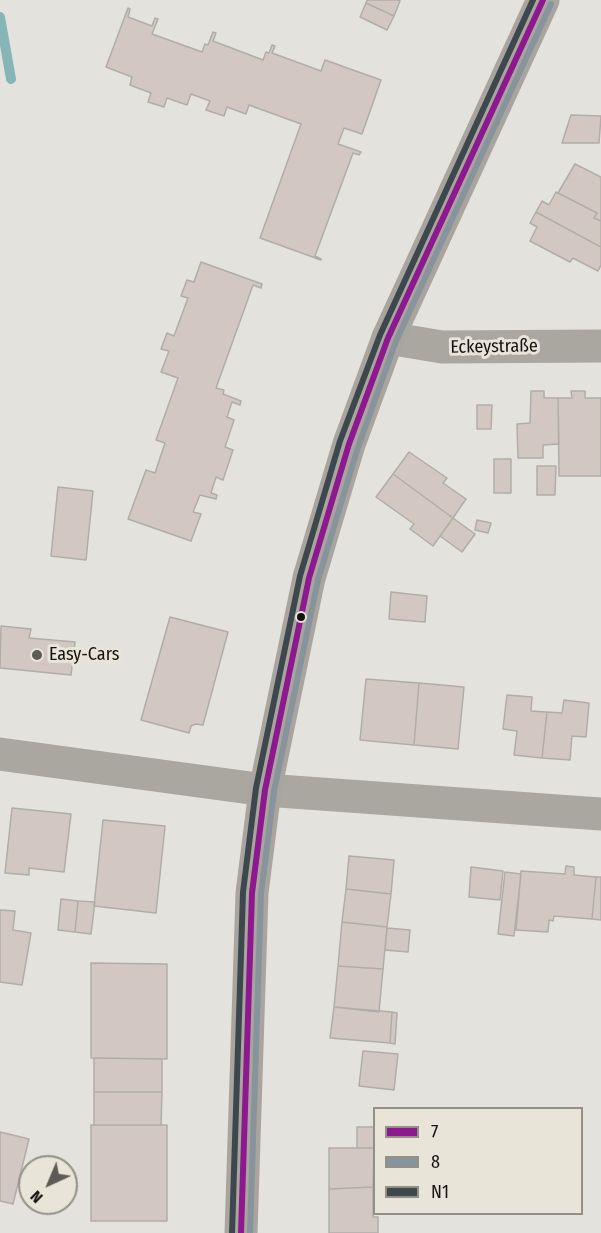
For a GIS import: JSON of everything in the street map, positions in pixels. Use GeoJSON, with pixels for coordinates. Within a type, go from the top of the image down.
{"type":"FeatureCollection","features":[{"type":"Feature","properties":{"kind":"main road"},"geometry":{"type":"LineString","coordinates":[[241,1233],[252,893],[266,790],[309,578],[349,444],[388,338],[543,0]]}},
{"type":"Feature","properties":{"kind":"street","name":"Eckeystraße"},"geometry":{"type":"LineString","coordinates":[[388,338],[442,347],[601,346]]}},
{"type":"Feature","properties":{"kind":"street"},"geometry":{"type":"LineString","coordinates":[[0,754],[266,790],[601,814]]}},
{"type":"Feature","properties":{"kind":"building"},"geometry":{"type":"Polygon","coordinates":[[[367,0],[400,1],[394,16],[366,3],[367,0]]]}},
{"type":"Feature","properties":{"kind":"building"},"geometry":{"type":"Polygon","coordinates":[[[366,3],[394,16],[387,30],[360,17],[366,3]]]}},
{"type":"Feature","properties":{"kind":"building"},"geometry":{"type":"Polygon","coordinates":[[[128,8],[130,9],[128,17],[152,26],[155,18],[158,19],[152,34],[202,52],[205,44],[208,45],[213,32],[216,33],[213,41],[263,60],[272,45],[275,46],[272,53],[321,71],[325,60],[381,80],[362,134],[344,128],[338,144],[361,152],[359,155],[353,153],[315,256],[321,260],[260,238],[301,124],[249,105],[246,114],[227,107],[224,116],[206,110],[210,101],[191,94],[187,105],[167,98],[164,107],[148,102],[151,93],[130,85],[132,77],[106,67],[128,8]]]}},
{"type":"Feature","properties":{"kind":"building"},"geometry":{"type":"Polygon","coordinates":[[[571,115],[601,116],[599,143],[562,143],[571,115]]]}},
{"type":"Feature","properties":{"kind":"building"},"geometry":{"type":"Polygon","coordinates":[[[575,164],[601,177],[601,221],[594,218],[597,213],[558,193],[575,164]]]}},
{"type":"Feature","properties":{"kind":"building"},"geometry":{"type":"Polygon","coordinates":[[[556,192],[597,213],[594,218],[601,221],[601,247],[536,212],[542,201],[549,205],[556,192]]]}},
{"type":"Feature","properties":{"kind":"building"},"geometry":{"type":"Polygon","coordinates":[[[536,212],[601,247],[601,265],[598,271],[573,258],[570,262],[530,241],[537,227],[530,223],[536,212]]]}},
{"type":"Feature","properties":{"kind":"building"},"geometry":{"type":"Polygon","coordinates":[[[201,262],[262,284],[261,288],[253,285],[216,388],[224,390],[223,394],[241,401],[240,405],[232,402],[227,417],[234,420],[225,447],[233,450],[223,480],[216,477],[211,493],[217,495],[216,499],[200,495],[193,512],[201,514],[191,541],[128,519],[146,470],[155,473],[165,443],[156,440],[178,378],[161,372],[169,351],[161,349],[167,333],[174,336],[188,298],[181,296],[187,280],[194,282],[201,262]]]}},
{"type":"Feature","properties":{"kind":"building"},"geometry":{"type":"Polygon","coordinates":[[[531,391],[544,391],[544,398],[558,398],[559,444],[543,445],[543,458],[518,458],[517,424],[530,423],[531,391]]]}},
{"type":"Feature","properties":{"kind":"building"},"geometry":{"type":"Polygon","coordinates":[[[571,391],[585,391],[585,398],[601,398],[601,476],[559,476],[558,398],[572,398],[571,391]]]}},
{"type":"Feature","properties":{"kind":"building"},"geometry":{"type":"Polygon","coordinates":[[[477,405],[492,405],[491,429],[477,429],[477,405]]]}},
{"type":"Feature","properties":{"kind":"building"},"geometry":{"type":"Polygon","coordinates":[[[409,452],[447,478],[443,483],[466,499],[453,518],[393,474],[409,452]]]}},
{"type":"Feature","properties":{"kind":"building"},"geometry":{"type":"Polygon","coordinates":[[[494,459],[511,459],[511,493],[494,493],[494,459]]]}},
{"type":"Feature","properties":{"kind":"building"},"geometry":{"type":"Polygon","coordinates":[[[537,466],[556,466],[555,495],[537,495],[537,466]]]}},
{"type":"Feature","properties":{"kind":"building"},"geometry":{"type":"Polygon","coordinates":[[[393,474],[453,518],[433,546],[410,529],[414,524],[376,497],[393,474]]]}},
{"type":"Feature","properties":{"kind":"building"},"geometry":{"type":"Polygon","coordinates":[[[58,487],[93,491],[86,560],[51,556],[58,487]]]}},
{"type":"Feature","properties":{"kind":"building"},"geometry":{"type":"Polygon","coordinates":[[[453,518],[475,534],[462,552],[440,536],[453,518]]]}},
{"type":"Feature","properties":{"kind":"building"},"geometry":{"type":"Polygon","coordinates":[[[477,520],[491,523],[488,533],[475,530],[477,520]]]}},
{"type":"Feature","properties":{"kind":"building"},"geometry":{"type":"Polygon","coordinates":[[[391,592],[427,596],[425,622],[389,619],[391,592]]]}},
{"type":"Feature","properties":{"kind":"building"},"geometry":{"type":"Polygon","coordinates":[[[170,617],[228,632],[203,725],[191,726],[189,733],[141,720],[170,617]]]}},
{"type":"Feature","properties":{"kind":"building","name":"Easy-Cars"},"geometry":{"type":"Polygon","coordinates":[[[1,626],[31,629],[29,638],[75,642],[71,675],[0,668],[1,626]]]}},
{"type":"Feature","properties":{"kind":"building"},"geometry":{"type":"Polygon","coordinates":[[[366,679],[419,683],[414,745],[360,740],[366,679]]]}},
{"type":"Feature","properties":{"kind":"building"},"geometry":{"type":"Polygon","coordinates":[[[419,683],[464,687],[458,749],[414,745],[419,683]]]}},
{"type":"Feature","properties":{"kind":"building"},"geometry":{"type":"Polygon","coordinates":[[[507,695],[532,697],[531,711],[547,712],[542,758],[514,755],[517,731],[503,729],[507,695]]]}},
{"type":"Feature","properties":{"kind":"building"},"geometry":{"type":"Polygon","coordinates":[[[564,700],[589,703],[586,737],[572,736],[570,760],[542,758],[547,712],[562,713],[564,700]]]}},
{"type":"Feature","properties":{"kind":"building"},"geometry":{"type":"Polygon","coordinates":[[[12,808],[71,814],[64,872],[29,868],[29,875],[5,873],[12,808]]]}},
{"type":"Feature","properties":{"kind":"building"},"geometry":{"type":"Polygon","coordinates":[[[103,820],[165,826],[156,913],[94,906],[103,820]]]}},
{"type":"Feature","properties":{"kind":"building"},"geometry":{"type":"Polygon","coordinates":[[[349,856],[394,860],[391,894],[346,889],[349,856]]]}},
{"type":"Feature","properties":{"kind":"building"},"geometry":{"type":"Polygon","coordinates":[[[566,866],[574,867],[574,875],[596,877],[592,919],[554,916],[553,921],[549,920],[548,932],[516,930],[521,871],[565,874],[566,866]]]}},
{"type":"Feature","properties":{"kind":"building"},"geometry":{"type":"Polygon","coordinates":[[[471,867],[503,871],[500,900],[469,897],[471,867]]]}},
{"type":"Feature","properties":{"kind":"building"},"geometry":{"type":"Polygon","coordinates":[[[505,872],[521,874],[514,936],[498,934],[505,872]]]}},
{"type":"Feature","properties":{"kind":"building"},"geometry":{"type":"Polygon","coordinates":[[[596,877],[601,877],[601,920],[592,919],[596,877]]]}},
{"type":"Feature","properties":{"kind":"building"},"geometry":{"type":"Polygon","coordinates":[[[346,889],[391,894],[387,927],[342,922],[346,889]]]}},
{"type":"Feature","properties":{"kind":"building"},"geometry":{"type":"Polygon","coordinates":[[[61,899],[78,901],[75,932],[58,930],[61,899]]]}},
{"type":"Feature","properties":{"kind":"building"},"geometry":{"type":"Polygon","coordinates":[[[78,901],[95,902],[91,934],[75,932],[78,901]]]}},
{"type":"Feature","properties":{"kind":"building"},"geometry":{"type":"Polygon","coordinates":[[[0,910],[15,911],[13,930],[31,933],[22,985],[0,982],[0,910]]]}},
{"type":"Feature","properties":{"kind":"building"},"geometry":{"type":"Polygon","coordinates":[[[342,922],[387,927],[383,969],[338,966],[342,922]]]}},
{"type":"Feature","properties":{"kind":"building"},"geometry":{"type":"Polygon","coordinates":[[[387,928],[410,930],[408,952],[385,950],[387,928]]]}},
{"type":"Feature","properties":{"kind":"building"},"geometry":{"type":"Polygon","coordinates":[[[91,963],[167,964],[167,1059],[91,1058],[91,963]]]}},
{"type":"Feature","properties":{"kind":"building"},"geometry":{"type":"Polygon","coordinates":[[[338,966],[383,969],[379,1012],[334,1007],[338,966]]]}},
{"type":"Feature","properties":{"kind":"building"},"geometry":{"type":"Polygon","coordinates":[[[334,1007],[392,1012],[390,1043],[330,1038],[334,1007]]]}},
{"type":"Feature","properties":{"kind":"building"},"geometry":{"type":"Polygon","coordinates":[[[392,1012],[397,1013],[395,1044],[390,1043],[392,1012]]]}},
{"type":"Feature","properties":{"kind":"building"},"geometry":{"type":"Polygon","coordinates":[[[363,1051],[398,1054],[394,1090],[359,1086],[363,1051]]]}},
{"type":"Feature","properties":{"kind":"building"},"geometry":{"type":"Polygon","coordinates":[[[94,1058],[162,1059],[162,1092],[94,1092],[94,1058]]]}},
{"type":"Feature","properties":{"kind":"building"},"geometry":{"type":"Polygon","coordinates":[[[94,1092],[162,1092],[161,1125],[94,1125],[94,1092]]]}},
{"type":"Feature","properties":{"kind":"building"},"geometry":{"type":"Polygon","coordinates":[[[91,1125],[167,1125],[167,1221],[91,1221],[91,1125]]]}},
{"type":"Feature","properties":{"kind":"building"},"geometry":{"type":"Polygon","coordinates":[[[357,1127],[373,1127],[373,1148],[357,1148],[357,1127]]]}},
{"type":"Feature","properties":{"kind":"building"},"geometry":{"type":"Polygon","coordinates":[[[0,1132],[29,1139],[25,1155],[18,1155],[18,1184],[13,1204],[0,1201],[0,1132]]]}},
{"type":"Feature","properties":{"kind":"building"},"geometry":{"type":"Polygon","coordinates":[[[329,1148],[373,1148],[373,1187],[329,1189],[329,1148]]]}},
{"type":"Feature","properties":{"kind":"building"},"geometry":{"type":"Polygon","coordinates":[[[373,1187],[373,1217],[378,1217],[378,1233],[329,1233],[329,1189],[373,1187]]]}},
{"type":"Feature","properties":{"kind":"waterway"},"geometry":{"type":"LineString","coordinates":[[0,17],[11,79]]}},
{"type":"Feature","properties":{"kind":"transit line","name":"N1"},"geometry":{"type":"LineString","coordinates":[[232,1233],[243,892],[256,788],[300,576],[340,441],[380,335],[533,0]]}},
{"type":"Feature","properties":{"kind":"transit line","name":"7"},"geometry":{"type":"LineString","coordinates":[[241,1233],[252,893],[265,790],[309,578],[349,444],[388,338],[543,0]]}},
{"type":"Feature","properties":{"kind":"transit line","name":"8"},"geometry":{"type":"LineString","coordinates":[[250,1233],[261,894],[274,791],[318,580],[358,447],[396,341],[551,4]]}},
{"type":"Feature","properties":{"kind":"place","name":"Easy-Cars"},"geometry":{"type":"Point","coordinates":[37,655]}}]}
